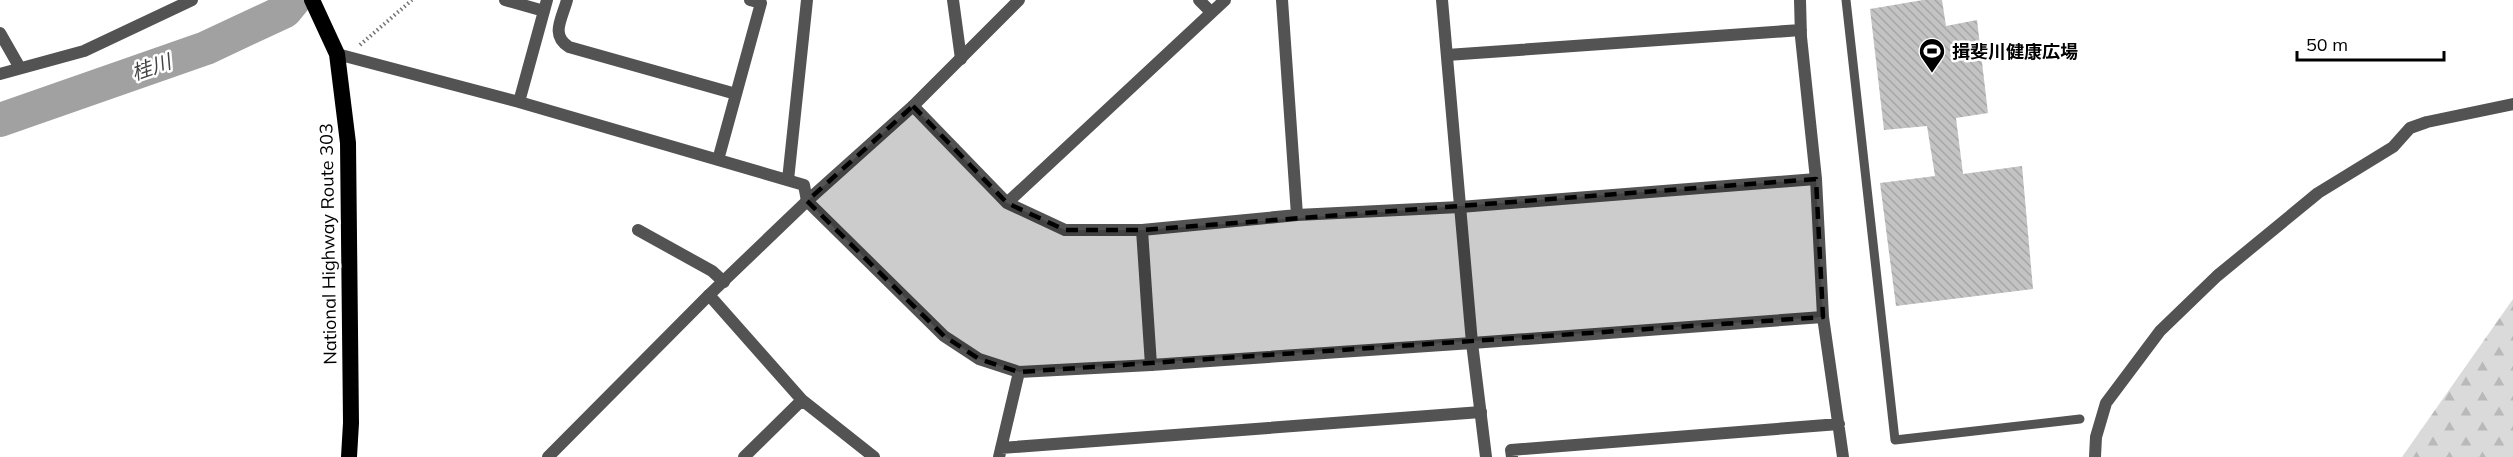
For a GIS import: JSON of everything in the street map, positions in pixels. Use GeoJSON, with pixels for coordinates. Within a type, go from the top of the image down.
{"type":"FeatureCollection","features":[{"type":"Feature","properties":{"kind":"highway","name":"National Highway Route 303"},"geometry":{"type":"LineString","coordinates":[[315,5],[342,55],[348,143],[351,423],[349,457]]}},
{"type":"Feature","properties":{"kind":"street"},"geometry":{"type":"LineString","coordinates":[[0,74],[84,51],[192,0]]}},
{"type":"Feature","properties":{"kind":"street"},"geometry":{"type":"LineString","coordinates":[[506,0],[546,6],[519,102]]}},
{"type":"Feature","properties":{"kind":"street"},"geometry":{"type":"LineString","coordinates":[[567,0],[558,34],[560,41],[569,47],[736,94]]}},
{"type":"Feature","properties":{"kind":"street"},"geometry":{"type":"LineString","coordinates":[[718,160],[761,3],[750,0]]}},
{"type":"Feature","properties":{"kind":"street"},"geometry":{"type":"LineString","coordinates":[[788,180],[807,0]]}},
{"type":"Feature","properties":{"kind":"street"},"geometry":{"type":"LineString","coordinates":[[953,0],[961,59]]}},
{"type":"Feature","properties":{"kind":"street"},"geometry":{"type":"LineString","coordinates":[[548,457],[710,295],[807,201],[913,106],[1019,0]]}},
{"type":"Feature","properties":{"kind":"street"},"geometry":{"type":"LineString","coordinates":[[1199,0],[1211,12]]}},
{"type":"Feature","properties":{"kind":"street"},"geometry":{"type":"LineString","coordinates":[[1007,203],[1225,0]]}},
{"type":"Feature","properties":{"kind":"street"},"geometry":{"type":"LineString","coordinates":[[1282,0],[1297,215]]}},
{"type":"Feature","properties":{"kind":"street"},"geometry":{"type":"LineString","coordinates":[[1442,0],[1472,343],[1486,457]]}},
{"type":"Feature","properties":{"kind":"street"},"geometry":{"type":"LineString","coordinates":[[1800,0],[1816,179],[1823,317],[1844,457]]}},
{"type":"Feature","properties":{"kind":"street"},"geometry":{"type":"LineString","coordinates":[[1447,55],[1801,30]]}},
{"type":"Feature","properties":{"kind":"street"},"geometry":{"type":"LineString","coordinates":[[0,33],[20,68]]}},
{"type":"Feature","properties":{"kind":"street"},"geometry":{"type":"LineString","coordinates":[[342,55],[519,102],[804,185],[807,201],[944,336],[979,359],[1019,372],[1151,365],[1823,317]]}},
{"type":"Feature","properties":{"kind":"street"},"geometry":{"type":"LineString","coordinates":[[2095,457],[2096,437],[2106,403],[2160,332],[2226,269],[2318,193],[2393,147],[2410,129],[2427,122],[2513,104]]}},
{"type":"Feature","properties":{"kind":"street"},"geometry":{"type":"LineString","coordinates":[[913,106],[1007,203],[1065,230],[1142,230],[1297,215],[1460,207],[1816,179]]}},
{"type":"Feature","properties":{"kind":"street"},"geometry":{"type":"LineString","coordinates":[[638,230],[712,271],[724,282]]}},
{"type":"Feature","properties":{"kind":"street"},"geometry":{"type":"LineString","coordinates":[[1142,230],[1151,365]]}},
{"type":"Feature","properties":{"kind":"street"},"geometry":{"type":"LineString","coordinates":[[710,295],[802,400],[874,457]]}},
{"type":"Feature","properties":{"kind":"street"},"geometry":{"type":"LineString","coordinates":[[1019,372],[1000,452],[1481,412]]}},
{"type":"Feature","properties":{"kind":"street"},"geometry":{"type":"LineString","coordinates":[[744,457],[802,400]]}},
{"type":"Feature","properties":{"kind":"street"},"geometry":{"type":"LineString","coordinates":[[1512,457],[1511,450],[1839,424]]}},
{"type":"Feature","properties":{"kind":"lane"},"geometry":{"type":"LineString","coordinates":[[1846,0],[1895,440],[2080,419]]}},
{"type":"Feature","properties":{"kind":"path"},"geometry":{"type":"LineString","coordinates":[[342,55],[412,0]]}},
{"type":"Feature","properties":{"kind":"highlighted area"},"geometry":{"type":"Polygon","coordinates":[[[913,106],[1007,203],[1065,230],[1142,230],[1816,179],[1823,317],[1019,372],[979,359],[944,336],[807,201],[913,106]]]}},
{"type":"Feature","properties":{"kind":"green space"},"geometry":{"type":"Polygon","coordinates":[[[2513,299],[2513,457],[2402,457],[2513,299]]]}},
{"type":"Feature","properties":{"kind":"building"},"geometry":{"type":"Polygon","coordinates":[[[1923,0],[1942,0],[1946,26],[1977,20],[1988,113],[1956,118],[1963,174],[2022,166],[2033,289],[1896,306],[1880,183],[1935,176],[1927,126],[1884,130],[1870,9],[1923,0]]]}},
{"type":"Feature","properties":{"kind":"waterway","name":"桂川"},"geometry":{"type":"LineString","coordinates":[[0,120],[206,48],[285,11],[294,0]]}},
{"type":"Feature","properties":{"kind":"place","name":"揖斐川健康広場"},"geometry":{"type":"Point","coordinates":[1932,74]}}]}
